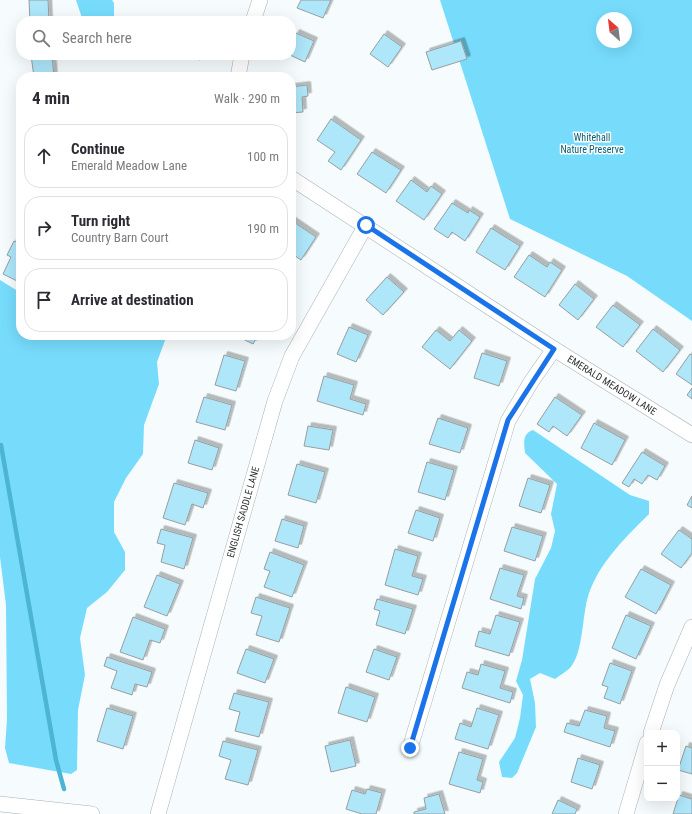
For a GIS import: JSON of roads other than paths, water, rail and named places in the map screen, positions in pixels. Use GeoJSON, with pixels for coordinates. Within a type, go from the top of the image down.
{"type":"FeatureCollection","features":[{"type":"Feature","properties":{"kind":"street"},"geometry":{"type":"LineString","coordinates":[[254,16],[260,0]]}},
{"type":"Feature","properties":{"kind":"street"},"geometry":{"type":"LineString","coordinates":[[239,72],[241,60]]}},
{"type":"Feature","properties":{"kind":"street","name":"EMERALD MEADOW LANE"},"geometry":{"type":"LineString","coordinates":[[296,181],[366,225],[554,349],[692,435]]}},
{"type":"Feature","properties":{"kind":"street","name":"ENGLISH SADDLE LANE"},"geometry":{"type":"LineString","coordinates":[[158,814],[275,401],[292,356],[366,225]]}},
{"type":"Feature","properties":{"kind":"street"},"geometry":{"type":"LineString","coordinates":[[410,748],[508,420],[554,349]]}},
{"type":"Feature","properties":{"kind":"street"},"geometry":{"type":"LineString","coordinates":[[651,730],[670,678],[692,627]]}},
{"type":"Feature","properties":{"kind":"street"},"geometry":{"type":"LineString","coordinates":[[626,814],[644,754]]}},
{"type":"Feature","properties":{"kind":"street"},"geometry":{"type":"LineString","coordinates":[[0,804],[92,814]]}},
{"type":"Feature","properties":{"kind":"waterway"},"geometry":{"type":"LineString","coordinates":[[1,445],[56,760],[64,789]]}},
{"type":"Feature","properties":{"kind":"park label","name":"Whitehall Nature Preserve"},"geometry":{"type":"Point","coordinates":[592,142]}}]}
